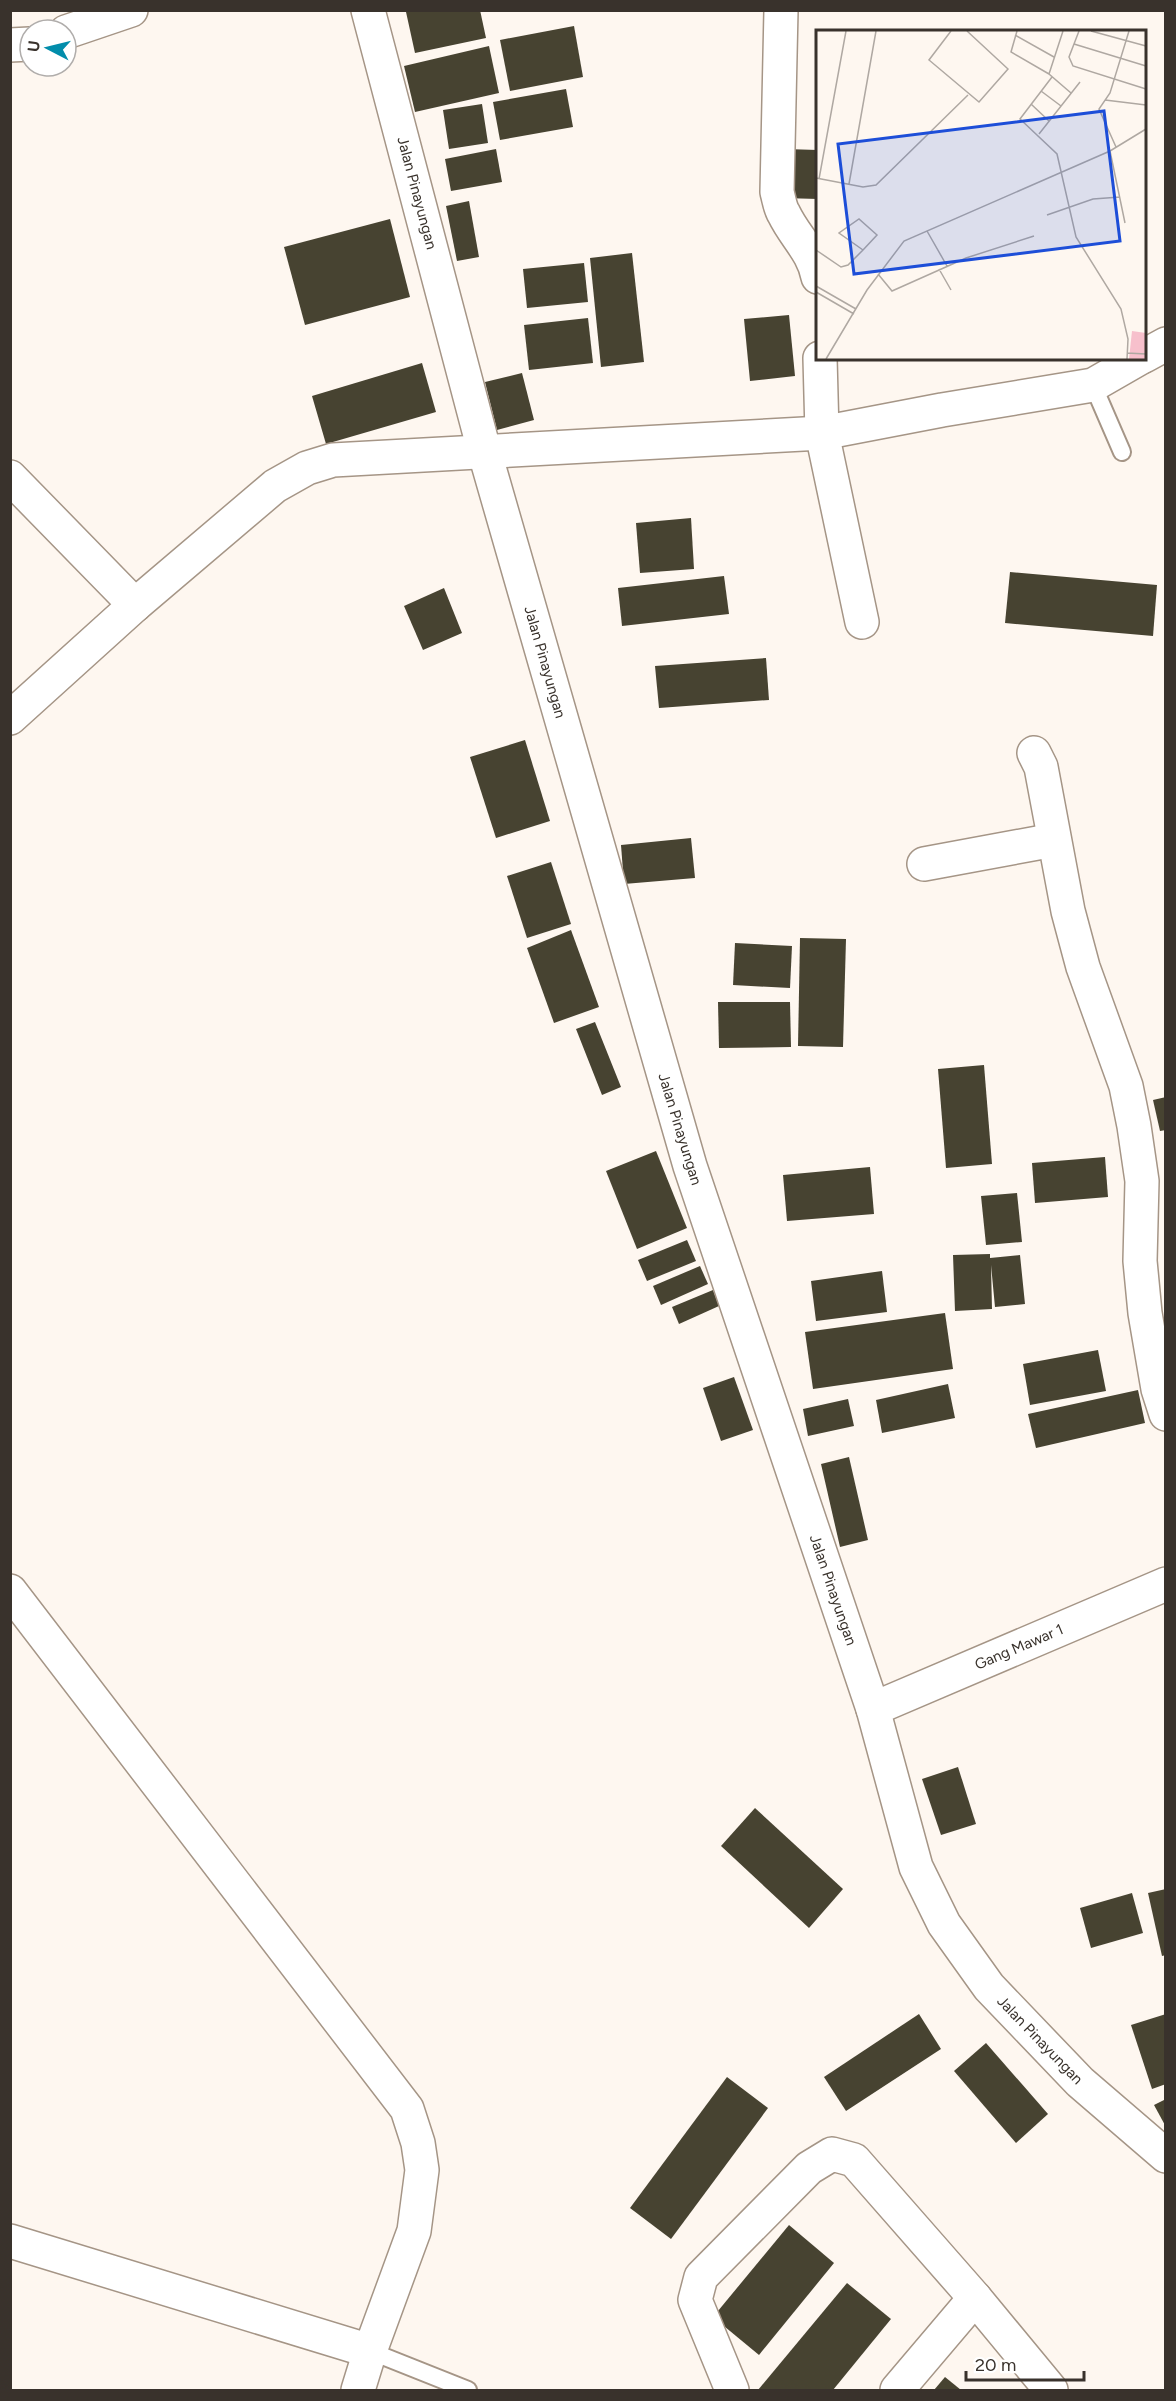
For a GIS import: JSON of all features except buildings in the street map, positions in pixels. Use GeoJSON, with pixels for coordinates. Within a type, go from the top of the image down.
{"type":"FeatureCollection","features":[{"type":"Feature","properties":{"kind":"street"},"geometry":{"type":"LineString","coordinates":[[78,28],[131,10]]}},
{"type":"Feature","properties":{"kind":"street","name":"Jalan Pinayungan"},"geometry":{"type":"LineString","coordinates":[[368,10],[484,450],[690,1166],[873,1709],[916,1867],[944,1924],[988,1987],[1080,2082],[1166,2156]]}},
{"type":"Feature","properties":{"kind":"street"},"geometry":{"type":"LineString","coordinates":[[781,10],[777,192],[783,214],[807,248],[816,270]]}},
{"type":"Feature","properties":{"kind":"street"},"geometry":{"type":"LineString","coordinates":[[1146,355],[1166,344]]}},
{"type":"Feature","properties":{"kind":"street"},"geometry":{"type":"LineString","coordinates":[[820,360],[822,433],[862,622]]}},
{"type":"Feature","properties":{"kind":"street"},"geometry":{"type":"LineString","coordinates":[[10,718],[135,604],[275,486],[307,468],[333,460],[822,433],[1093,385],[1137,360]]}},
{"type":"Feature","properties":{"kind":"street"},"geometry":{"type":"LineString","coordinates":[[16,493],[135,604]]}},
{"type":"Feature","properties":{"kind":"street"},"geometry":{"type":"LineString","coordinates":[[1034,753],[1041,767],[1068,911],[1083,967],[1126,1086],[1134,1126],[1142,1181],[1140,1261],[1145,1313],[1158,1389],[1166,1414]]}},
{"type":"Feature","properties":{"kind":"street"},"geometry":{"type":"LineString","coordinates":[[924,864],[1054,840]]}},
{"type":"Feature","properties":{"kind":"street","name":"Gang Mawar 1"},"geometry":{"type":"LineString","coordinates":[[873,1709],[1166,1584]]}},
{"type":"Feature","properties":{"kind":"street"},"geometry":{"type":"LineString","coordinates":[[10,1591],[407,2109],[418,2143],[422,2170],[414,2231],[370,2351],[358,2391]]}},
{"type":"Feature","properties":{"kind":"street"},"geometry":{"type":"LineString","coordinates":[[732,2391],[695,2300],[701,2277],[809,2168],[832,2154],[854,2160],[975,2298],[1051,2391]]}},
{"type":"Feature","properties":{"kind":"street"},"geometry":{"type":"LineString","coordinates":[[10,2241],[370,2351]]}},
{"type":"Feature","properties":{"kind":"street"},"geometry":{"type":"LineString","coordinates":[[897,2391],[975,2298]]}},
{"type":"Feature","properties":{"kind":"lane"},"geometry":{"type":"LineString","coordinates":[[1093,385],[1122,452]]}},
{"type":"Feature","properties":{"kind":"lane"},"geometry":{"type":"LineString","coordinates":[[370,2351],[468,2391]]}}]}
